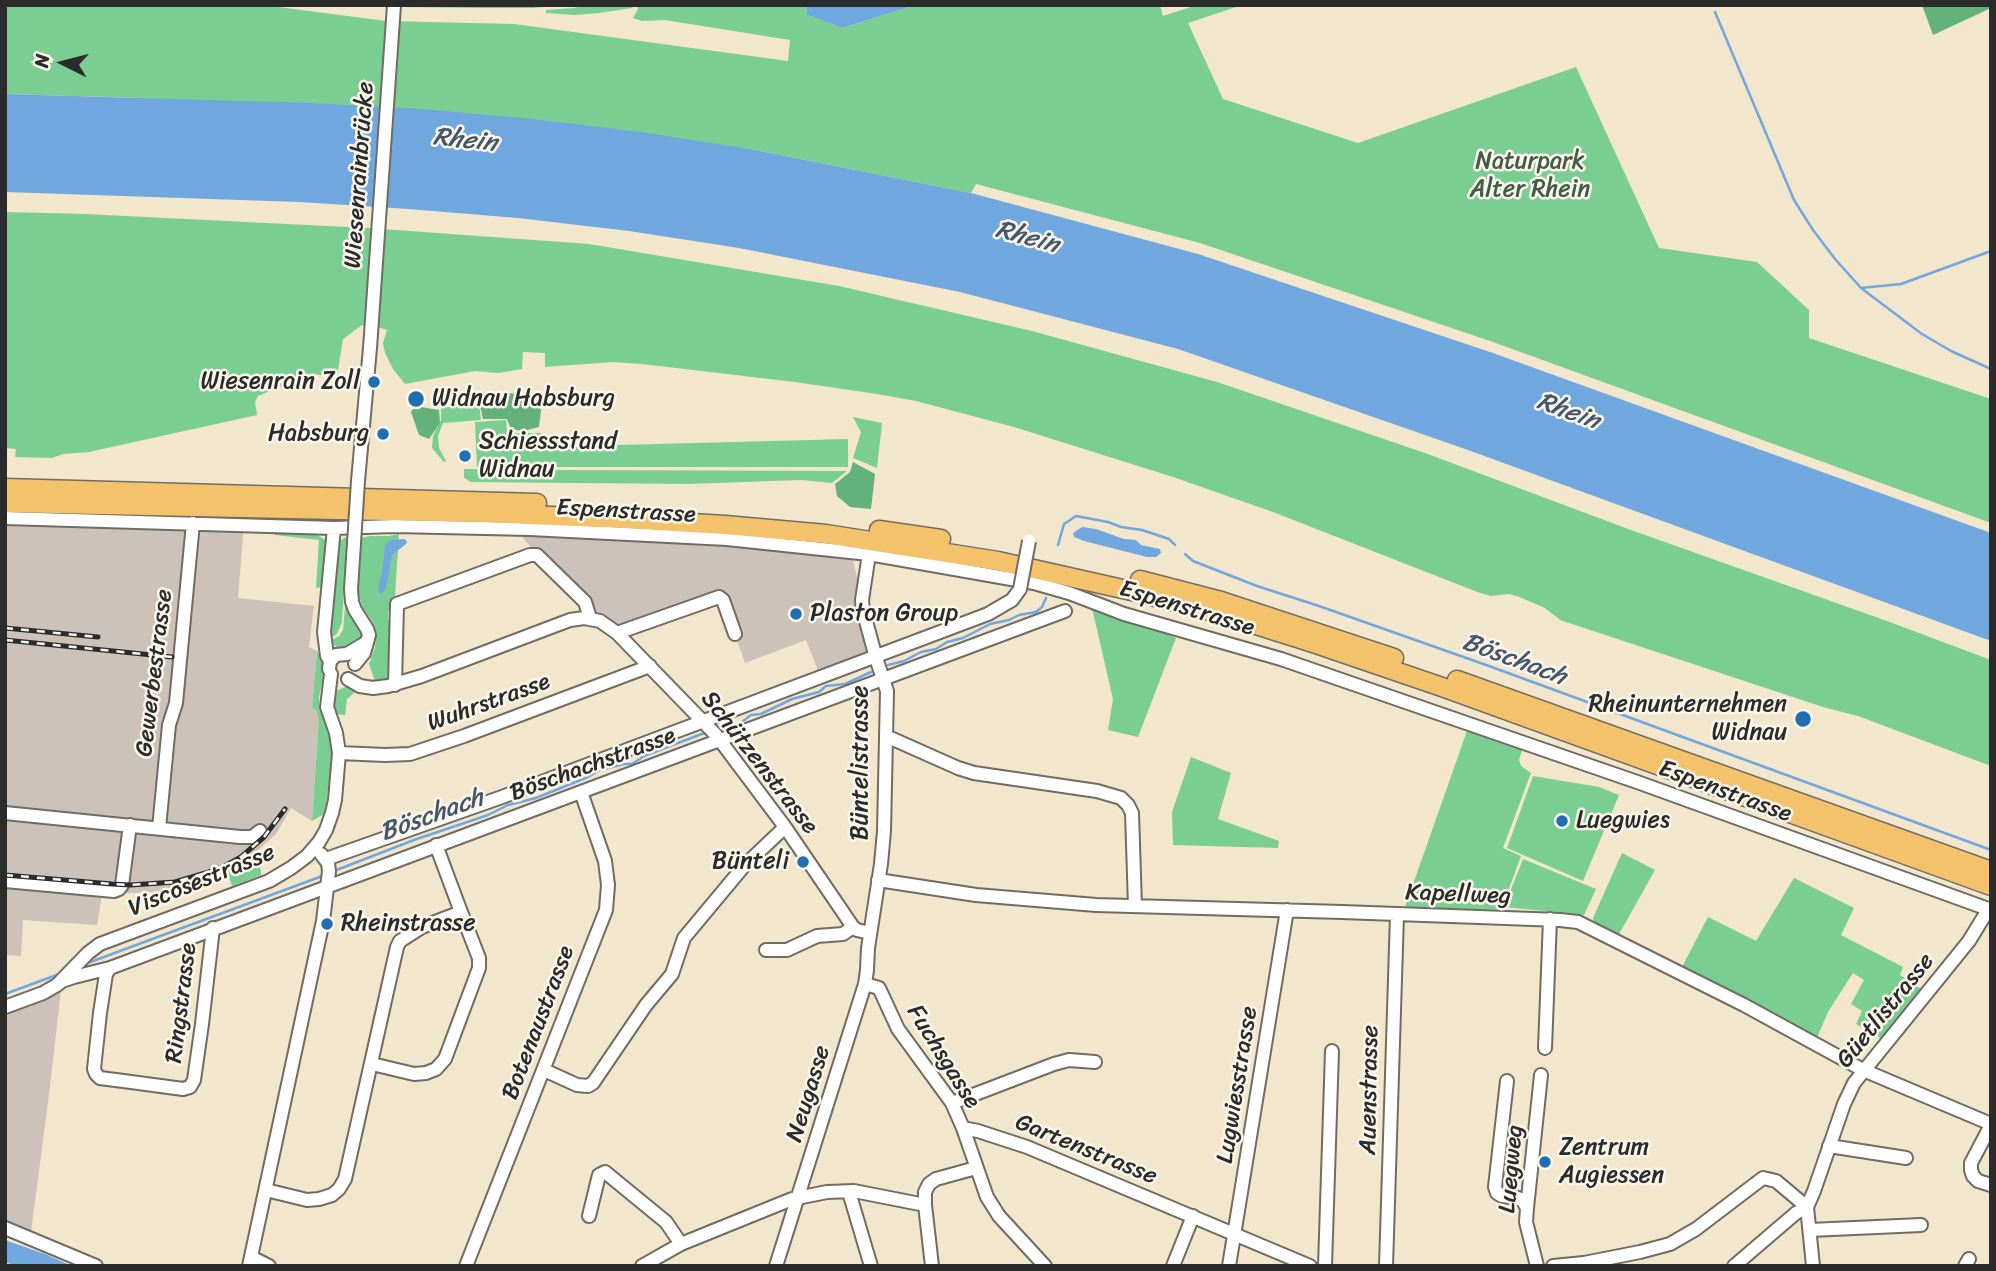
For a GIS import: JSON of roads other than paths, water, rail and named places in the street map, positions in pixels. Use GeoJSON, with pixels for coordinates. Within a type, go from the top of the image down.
{"type":"FeatureCollection","features":[{"type":"Feature","properties":{"kind":"highway"},"geometry":{"type":"LineString","coordinates":[[5,488],[488,501],[724,513],[900,533],[1039,557],[1221,601],[1336,638],[1991,871]]}},
{"type":"Feature","properties":{"kind":"highway"},"geometry":{"type":"LineString","coordinates":[[5,503],[438,512],[725,525],[838,536],[1010,564],[1209,611],[1341,653],[1991,886]]}},
{"type":"Feature","properties":{"kind":"highway"},"geometry":{"type":"LineString","coordinates":[[1567,733],[1604,753],[1990,904]]}},
{"type":"Feature","properties":{"kind":"street","name":"Wiesenrainbrücke"},"geometry":{"type":"LineString","coordinates":[[343,667],[364,653],[367,642],[367,629],[352,602],[351,577],[394,5]]}},
{"type":"Feature","properties":{"kind":"street","name":"Espenstrasse"},"geometry":{"type":"LineString","coordinates":[[5,518],[334,528],[407,526],[617,532],[727,539],[869,554],[1034,583],[1124,614],[1281,659],[1990,904]]}},
{"type":"Feature","properties":{"kind":"street","name":"Gewerbestrasse"},"geometry":{"type":"LineString","coordinates":[[159,828],[169,724],[176,703],[193,523]]}},
{"type":"Feature","properties":{"kind":"street"},"geometry":{"type":"LineString","coordinates":[[334,528],[325,644],[360,686],[394,685],[570,620],[590,618],[585,602],[537,555],[530,555],[397,604],[394,685]]}},
{"type":"Feature","properties":{"kind":"street"},"geometry":{"type":"LineString","coordinates":[[327,861],[988,614],[1012,600],[1020,589],[1029,541]]}},
{"type":"Feature","properties":{"kind":"street","name":"Büntelistrasse"},"geometry":{"type":"LineString","coordinates":[[869,554],[862,600],[868,630],[887,691],[884,831],[870,933]]}},
{"type":"Feature","properties":{"kind":"street"},"geometry":{"type":"LineString","coordinates":[[617,634],[719,597],[723,600],[735,634]]}},
{"type":"Feature","properties":{"kind":"street","name":"Böschachstrasse"},"geometry":{"type":"LineString","coordinates":[[62,981],[110,968],[329,883],[1065,611]]}},
{"type":"Feature","properties":{"kind":"street","name":"Schützenstrasse"},"geometry":{"type":"LineString","coordinates":[[590,618],[605,624],[617,634],[718,738],[785,827],[853,927]]}},
{"type":"Feature","properties":{"kind":"street","name":"Wuhrstrasse"},"geometry":{"type":"LineString","coordinates":[[339,752],[394,755],[417,752],[650,666]]}},
{"type":"Feature","properties":{"kind":"street"},"geometry":{"type":"LineString","coordinates":[[270,1266],[250,1262],[319,942],[329,883],[327,861],[314,848],[326,830],[332,813],[339,752],[327,707],[327,694],[343,667]]}},
{"type":"Feature","properties":{"kind":"street"},"geometry":{"type":"LineString","coordinates":[[886,736],[974,773],[1097,790],[1121,798],[1132,813],[1135,906]]}},
{"type":"Feature","properties":{"kind":"street","name":"Botenaustrasse"},"geometry":{"type":"LineString","coordinates":[[466,1266],[606,910],[608,885],[605,860],[581,792]]}},
{"type":"Feature","properties":{"kind":"street"},"geometry":{"type":"LineString","coordinates":[[5,813],[240,837],[252,837],[260,831]]}},
{"type":"Feature","properties":{"kind":"street"},"geometry":{"type":"LineString","coordinates":[[5,881],[114,891],[119,889],[122,885],[130,825]]}},
{"type":"Feature","properties":{"kind":"street"},"geometry":{"type":"LineString","coordinates":[[544,1070],[577,1085],[588,1086],[593,1083],[646,1005],[672,974],[684,938],[744,866],[785,827]]}},
{"type":"Feature","properties":{"kind":"street"},"geometry":{"type":"LineString","coordinates":[[372,1064],[414,1074],[436,1069],[445,1059],[479,968],[479,958],[436,845]]}},
{"type":"Feature","properties":{"kind":"street","name":"Viscosestrasse"},"geometry":{"type":"LineString","coordinates":[[100,944],[269,881],[301,862],[314,848]]}},
{"type":"Feature","properties":{"kind":"street","name":"Kapellweg"},"geometry":{"type":"LineString","coordinates":[[878,880],[976,895],[1040,901],[1569,920],[1587,925],[1744,1005],[1863,1070],[1991,1125]]}},
{"type":"Feature","properties":{"kind":"street","name":"Güetlistrasse"},"geometry":{"type":"LineString","coordinates":[[1813,1266],[1807,1207],[1854,1083],[1969,941],[1990,904]]}},
{"type":"Feature","properties":{"kind":"street","name":"Lugwiesstrasse"},"geometry":{"type":"LineString","coordinates":[[1229,1266],[1287,910]]}},
{"type":"Feature","properties":{"kind":"street"},"geometry":{"type":"LineString","coordinates":[[266,1190],[307,1200],[332,1195],[339,1189],[345,1179],[392,964],[400,941],[422,927],[461,912]]}},
{"type":"Feature","properties":{"kind":"street","name":"Auenstrasse"},"geometry":{"type":"LineString","coordinates":[[1386,1266],[1397,915]]}},
{"type":"Feature","properties":{"kind":"street"},"geometry":{"type":"LineString","coordinates":[[1545,1048],[1550,919]]}},
{"type":"Feature","properties":{"kind":"street"},"geometry":{"type":"LineString","coordinates":[[766,950],[787,950],[817,936],[843,934],[853,927],[870,933]]}},
{"type":"Feature","properties":{"kind":"street","name":"Ringstrasse"},"geometry":{"type":"LineString","coordinates":[[110,968],[106,974],[100,1013],[94,1064],[96,1074],[100,1078],[183,1089],[190,1087],[194,1080],[213,928]]}},
{"type":"Feature","properties":{"kind":"street","name":"Neugasse"},"geometry":{"type":"LineString","coordinates":[[776,1266],[865,984],[870,933]]}},
{"type":"Feature","properties":{"kind":"street","name":"Böschachstrasse"},"geometry":{"type":"LineString","coordinates":[[5,1007],[43,993],[62,981],[100,944]]}},
{"type":"Feature","properties":{"kind":"street","name":"Fuchsgasse"},"geometry":{"type":"LineString","coordinates":[[865,984],[873,985],[881,991],[898,1029],[952,1103],[987,1197],[999,1216],[1045,1266]]}},
{"type":"Feature","properties":{"kind":"street"},"geometry":{"type":"LineString","coordinates":[[1325,1266],[1332,1051]]}},
{"type":"Feature","properties":{"kind":"street"},"geometry":{"type":"LineString","coordinates":[[952,1103],[1054,1064],[1069,1060],[1095,1062]]}},
{"type":"Feature","properties":{"kind":"street","name":"Luegweg"},"geometry":{"type":"LineString","coordinates":[[1537,1266],[1527,1222],[1527,1208],[1541,1076]]}},
{"type":"Feature","properties":{"kind":"street"},"geometry":{"type":"LineString","coordinates":[[1507,1081],[1495,1187],[1502,1196],[1518,1198],[1527,1208]]}},
{"type":"Feature","properties":{"kind":"street"},"geometry":{"type":"LineString","coordinates":[[1991,1125],[1971,1163],[1973,1176],[1978,1181],[1991,1185]]}},
{"type":"Feature","properties":{"kind":"street","name":"Gartenstrasse"},"geometry":{"type":"LineString","coordinates":[[963,1128],[1027,1147],[1310,1266]]}},
{"type":"Feature","properties":{"kind":"street"},"geometry":{"type":"LineString","coordinates":[[1829,1146],[1906,1158]]}},
{"type":"Feature","properties":{"kind":"street"},"geometry":{"type":"LineString","coordinates":[[932,1266],[925,1192],[929,1184],[936,1179],[976,1168]]}},
{"type":"Feature","properties":{"kind":"street"},"geometry":{"type":"LineString","coordinates":[[589,1216],[599,1175],[605,1172],[666,1222],[681,1244]]}},
{"type":"Feature","properties":{"kind":"street"},"geometry":{"type":"LineString","coordinates":[[1553,1266],[1585,1264],[1670,1244],[1696,1229],[1763,1178],[1776,1181],[1807,1207],[1796,1213],[1734,1266]]}},
{"type":"Feature","properties":{"kind":"street"},"geometry":{"type":"LineString","coordinates":[[642,1266],[681,1244],[774,1205],[827,1192],[849,1192],[925,1205]]}},
{"type":"Feature","properties":{"kind":"street"},"geometry":{"type":"LineString","coordinates":[[849,1192],[871,1266]]}},
{"type":"Feature","properties":{"kind":"street"},"geometry":{"type":"LineString","coordinates":[[1173,1266],[1193,1216]]}},
{"type":"Feature","properties":{"kind":"street"},"geometry":{"type":"LineString","coordinates":[[1810,1230],[1921,1225]]}},
{"type":"Feature","properties":{"kind":"street"},"geometry":{"type":"LineString","coordinates":[[5,1228],[96,1266]]}},
{"type":"Feature","properties":{"kind":"water"},"geometry":{"type":"Polygon","coordinates":[[[806,5],[916,5],[842,28],[807,15],[806,5]]]}},
{"type":"Feature","properties":{"kind":"water","name":"Rhein"},"geometry":{"type":"Polygon","coordinates":[[[5,94],[422,109],[641,132],[750,149],[971,193],[1198,254],[1490,352],[1991,533],[1991,641],[1468,450],[1178,349],[960,292],[739,248],[518,218],[300,202],[5,192],[5,94]]]}},
{"type":"Feature","properties":{"kind":"water"},"geometry":{"type":"Polygon","coordinates":[[[1082,527],[1136,540],[1141,545],[1160,549],[1161,553],[1156,557],[1147,557],[1074,537],[1073,533],[1082,527]]]}},
{"type":"Feature","properties":{"kind":"water"},"geometry":{"type":"Polygon","coordinates":[[[404,539],[406,544],[392,555],[386,588],[382,594],[378,592],[385,545],[391,540],[404,539]]]}},
{"type":"Feature","properties":{"kind":"water"},"geometry":{"type":"Polygon","coordinates":[[[5,1240],[72,1266],[16,1266],[5,1262],[5,1240]]]}},
{"type":"Feature","properties":{"kind":"waterway"},"geometry":{"type":"LineString","coordinates":[[1715,12],[1794,200],[1835,259],[1861,288],[1922,334],[1991,369]]}},
{"type":"Feature","properties":{"kind":"waterway","name":"Böschach"},"geometry":{"type":"LineString","coordinates":[[1861,288],[1901,284],[1991,251]]}},
{"type":"Feature","properties":{"kind":"waterway","name":"Böschach"},"geometry":{"type":"LineString","coordinates":[[1058,545],[1064,524],[1076,516],[1142,530],[1169,539],[1175,545]]}},
{"type":"Feature","properties":{"kind":"waterway","name":"Böschach"},"geometry":{"type":"LineString","coordinates":[[1185,554],[1193,561],[1257,586],[1489,666],[1991,850]]}},
{"type":"Feature","properties":{"kind":"waterway","name":"Böschach"},"geometry":{"type":"LineString","coordinates":[[888,665],[936,649],[990,624],[1036,612],[1046,598]]}},
{"type":"Feature","properties":{"kind":"waterway","name":"Böschach"},"geometry":{"type":"LineString","coordinates":[[716,729],[738,725],[751,715],[761,714],[792,699],[819,692],[826,686],[845,684],[871,672]]}},
{"type":"Feature","properties":{"kind":"waterway","name":"Böschach"},"geometry":{"type":"LineString","coordinates":[[334,871],[488,815],[508,805],[536,798],[600,770],[632,764],[644,756],[707,732]]}},
{"type":"Feature","properties":{"kind":"waterway","name":"Böschach"},"geometry":{"type":"LineString","coordinates":[[85,964],[325,875]]}},
{"type":"Feature","properties":{"kind":"waterway","name":"Böschach"},"geometry":{"type":"LineString","coordinates":[[5,994],[62,973]]}},
{"type":"Feature","properties":{"kind":"railway"},"geometry":{"type":"LineString","coordinates":[[5,628],[98,637]]}},
{"type":"Feature","properties":{"kind":"railway"},"geometry":{"type":"LineString","coordinates":[[5,640],[172,657]]}},
{"type":"Feature","properties":{"kind":"railway"},"geometry":{"type":"LineString","coordinates":[[5,875],[130,885],[175,882],[219,869],[241,857],[264,837],[285,809]]}},
{"type":"Feature","properties":{"kind":"place","name":"Wiesenrain Zoll"},"geometry":{"type":"Point","coordinates":[374,382]}},
{"type":"Feature","properties":{"kind":"place","name":"Widnau Habsburg"},"geometry":{"type":"Point","coordinates":[416,399]}},
{"type":"Feature","properties":{"kind":"place","name":"Habsburg"},"geometry":{"type":"Point","coordinates":[383,434]}},
{"type":"Feature","properties":{"kind":"place","name":"Schiessstand Widnau"},"geometry":{"type":"Point","coordinates":[465,456]}},
{"type":"Feature","properties":{"kind":"place","name":"Plaston Group"},"geometry":{"type":"Point","coordinates":[796,614]}},
{"type":"Feature","properties":{"kind":"place","name":"Rheinunternehmen Widnau"},"geometry":{"type":"Point","coordinates":[1803,719]}},
{"type":"Feature","properties":{"kind":"place","name":"Luegwies"},"geometry":{"type":"Point","coordinates":[1562,821]}},
{"type":"Feature","properties":{"kind":"place","name":"Bünteli"},"geometry":{"type":"Point","coordinates":[803,862]}},
{"type":"Feature","properties":{"kind":"place","name":"Rheinstrasse"},"geometry":{"type":"Point","coordinates":[327,924]}},
{"type":"Feature","properties":{"kind":"place","name":"Zentrum Augiessen"},"geometry":{"type":"Point","coordinates":[1545,1162]}},
{"type":"Feature","properties":{"kind":"park label","name":"Naturpark Alter Rhein"},"geometry":{"type":"Point","coordinates":[1530,176]}}]}
